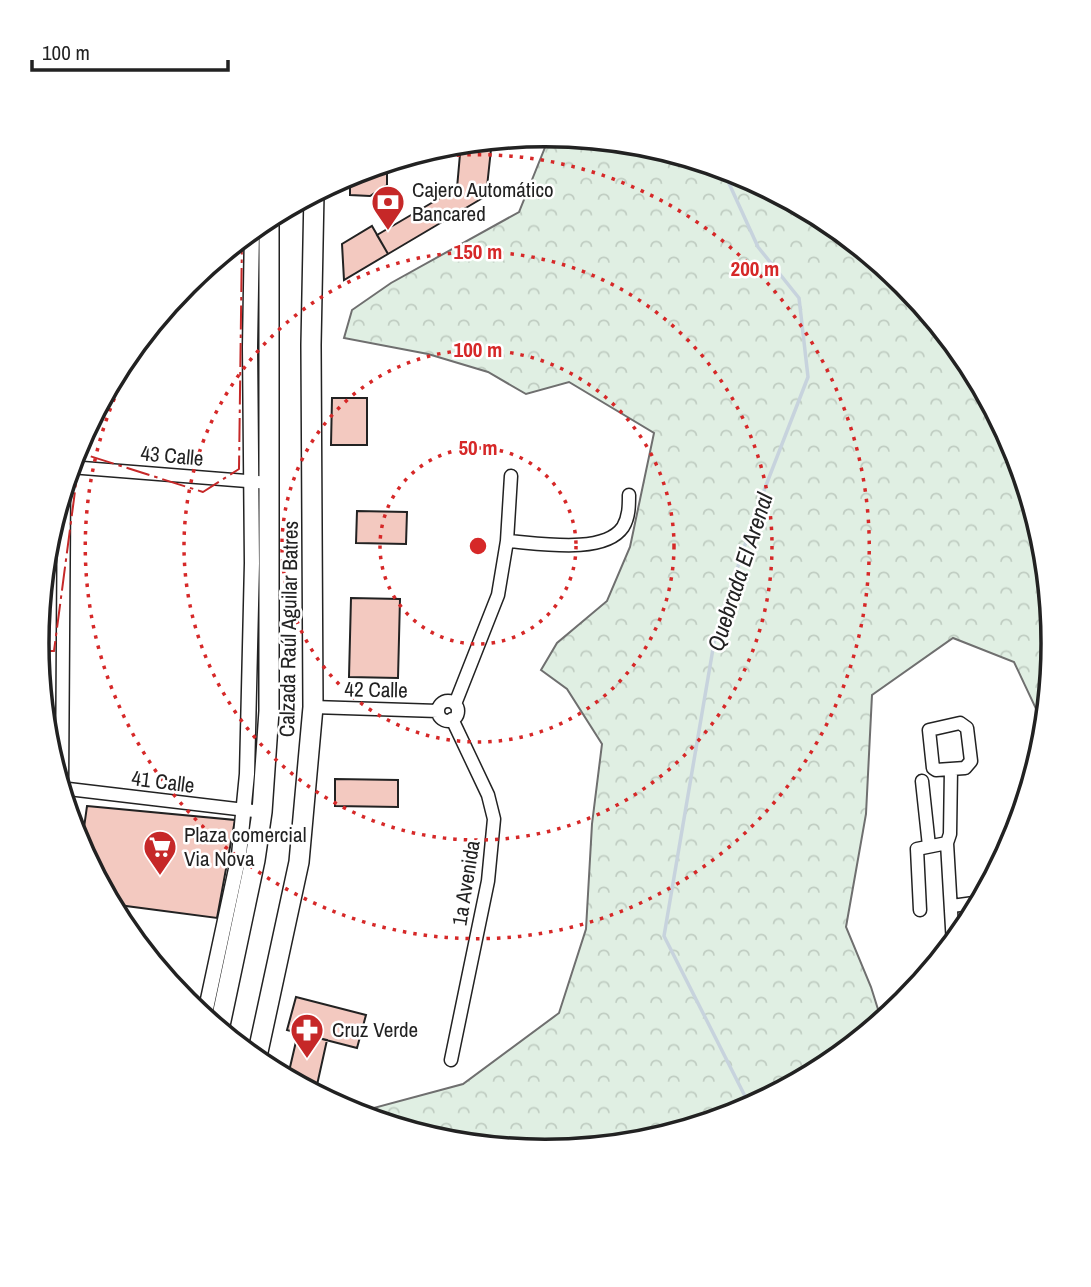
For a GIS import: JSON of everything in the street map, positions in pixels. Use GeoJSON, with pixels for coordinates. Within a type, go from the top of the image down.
{"type":"FeatureCollection","features":[{"type":"Feature","properties":{"kind":"highway","name":"Calzada Raúl Aguilar Batres"},"geometry":{"type":"LineString","coordinates":[[259,1048],[299,862],[313,708],[311,334],[314,205]]}},
{"type":"Feature","properties":{"kind":"highway","name":"Calzada Raúl Aguilar Batres"},"geometry":{"type":"LineString","coordinates":[[221,1020],[240,936],[253,812],[269,711],[261,483],[269,232]]}},
{"type":"Feature","properties":{"kind":"street"},"geometry":{"type":"LineString","coordinates":[[253,243],[250,347],[261,483]]}},
{"type":"Feature","properties":{"kind":"street","name":"43 Calle"},"geometry":{"type":"LineString","coordinates":[[81,468],[261,483]]}},
{"type":"Feature","properties":{"kind":"street"},"geometry":{"type":"LineString","coordinates":[[455,704],[498,595],[508,541],[511,476]]}},
{"type":"Feature","properties":{"kind":"street"},"geometry":{"type":"LineString","coordinates":[[508,541],[568,544],[604,542],[614,537],[624,526],[629,511],[629,495]]}},
{"type":"Feature","properties":{"kind":"street"},"geometry":{"type":"LineString","coordinates":[[61,751],[64,526]]}},
{"type":"Feature","properties":{"kind":"street"},"geometry":{"type":"LineString","coordinates":[[446,701],[455,704],[458,710],[452,719],[442,719],[439,707],[446,701]]}},
{"type":"Feature","properties":{"kind":"street","name":"42 Calle"},"geometry":{"type":"LineString","coordinates":[[313,708],[438,711]]}},
{"type":"Feature","properties":{"kind":"street","name":"1a Avenida"},"geometry":{"type":"LineString","coordinates":[[451,1060],[488,881],[494,819],[488,795],[452,719]]}},
{"type":"Feature","properties":{"kind":"street"},"geometry":{"type":"LineString","coordinates":[[960,723],[967,728],[971,761],[965,768],[951,769],[933,768],[928,733],[931,728],[960,723]]}},
{"type":"Feature","properties":{"kind":"street"},"geometry":{"type":"LineString","coordinates":[[951,769],[950,834],[947,844],[953,927]]}},
{"type":"Feature","properties":{"kind":"street"},"geometry":{"type":"LineString","coordinates":[[922,781],[929,846]]}},
{"type":"Feature","properties":{"kind":"street","name":"41 Calle"},"geometry":{"type":"LineString","coordinates":[[71,789],[253,812]]}},
{"type":"Feature","properties":{"kind":"street"},"geometry":{"type":"LineString","coordinates":[[207,1006],[237,868],[253,812]]}},
{"type":"Feature","properties":{"kind":"street"},"geometry":{"type":"LineString","coordinates":[[920,910],[915,854],[920,847],[947,844]]}},
{"type":"Feature","properties":{"kind":"street"},"geometry":{"type":"LineString","coordinates":[[952,906],[968,904]]}},
{"type":"Feature","properties":{"kind":"green space"},"geometry":{"type":"Polygon","coordinates":[[[545,147],[610,151],[674,164],[736,185],[794,214],[848,250],[897,292],[919,316],[958,368],[991,424],[1016,484],[1025,515],[1038,579],[1041,611],[1041,676],[1037,712],[1014,662],[953,638],[872,695],[866,814],[846,927],[879,1012],[821,1056],[765,1089],[736,1102],[674,1123],[610,1136],[578,1139],[481,1136],[417,1123],[372,1108],[463,1084],[559,1013],[586,929],[592,824],[602,744],[567,689],[541,670],[557,643],[607,601],[630,547],[654,433],[569,382],[526,394],[488,372],[428,354],[344,338],[352,310],[391,283],[519,212],[545,147]]]}},
{"type":"Feature","properties":{"kind":"building"},"geometry":{"type":"Polygon","coordinates":[[[491,150],[486,196],[388,254],[377,235],[457,188],[460,155],[491,150]]]}},
{"type":"Feature","properties":{"kind":"building"},"geometry":{"type":"Polygon","coordinates":[[[387,173],[387,185],[370,196],[350,195],[350,187],[387,173]]]}},
{"type":"Feature","properties":{"kind":"building"},"geometry":{"type":"Polygon","coordinates":[[[372,226],[388,254],[344,280],[342,244],[372,226]]]}},
{"type":"Feature","properties":{"kind":"building"},"geometry":{"type":"Polygon","coordinates":[[[332,398],[367,398],[367,445],[331,445],[332,398]]]}},
{"type":"Feature","properties":{"kind":"building"},"geometry":{"type":"Polygon","coordinates":[[[357,511],[407,512],[406,544],[356,543],[357,511]]]}},
{"type":"Feature","properties":{"kind":"building"},"geometry":{"type":"Polygon","coordinates":[[[351,598],[400,599],[398,678],[349,677],[351,598]]]}},
{"type":"Feature","properties":{"kind":"building"},"geometry":{"type":"Polygon","coordinates":[[[335,779],[398,780],[398,807],[335,806],[335,779]]]}},
{"type":"Feature","properties":{"kind":"building","name":"Plaza comercial Via Nova"},"geometry":{"type":"Polygon","coordinates":[[[87,806],[235,820],[217,918],[125,906],[100,863],[84,827],[87,806]]]}},
{"type":"Feature","properties":{"kind":"building"},"geometry":{"type":"Polygon","coordinates":[[[296,997],[366,1015],[357,1048],[287,1030],[296,997]]]}},
{"type":"Feature","properties":{"kind":"building","name":"Cruz Verde"},"geometry":{"type":"Polygon","coordinates":[[[298,1033],[327,1040],[317,1084],[290,1068],[298,1033]]]}},
{"type":"Feature","properties":{"kind":"waterway","name":"Quebrada El Arenal"},"geometry":{"type":"LineString","coordinates":[[728,182],[758,247],[799,298],[808,377],[756,511],[715,637],[664,936],[746,1098]]}},
{"type":"Feature","properties":{"kind":"power"},"geometry":{"type":"LineString","coordinates":[[86,455],[203,492],[239,469],[242,251]]}},
{"type":"Feature","properties":{"kind":"power"},"geometry":{"type":"LineString","coordinates":[[49,651],[54,651],[76,480]]}},
{"type":"Feature","properties":{"kind":"place","name":"Cajero Automático Bancared"},"geometry":{"type":"Point","coordinates":[388,232]}},
{"type":"Feature","properties":{"kind":"place","name":"Plaza comercial Via Nova"},"geometry":{"type":"Point","coordinates":[160,877]}},
{"type":"Feature","properties":{"kind":"place","name":"Cruz Verde"},"geometry":{"type":"Point","coordinates":[307,1060]}}]}
